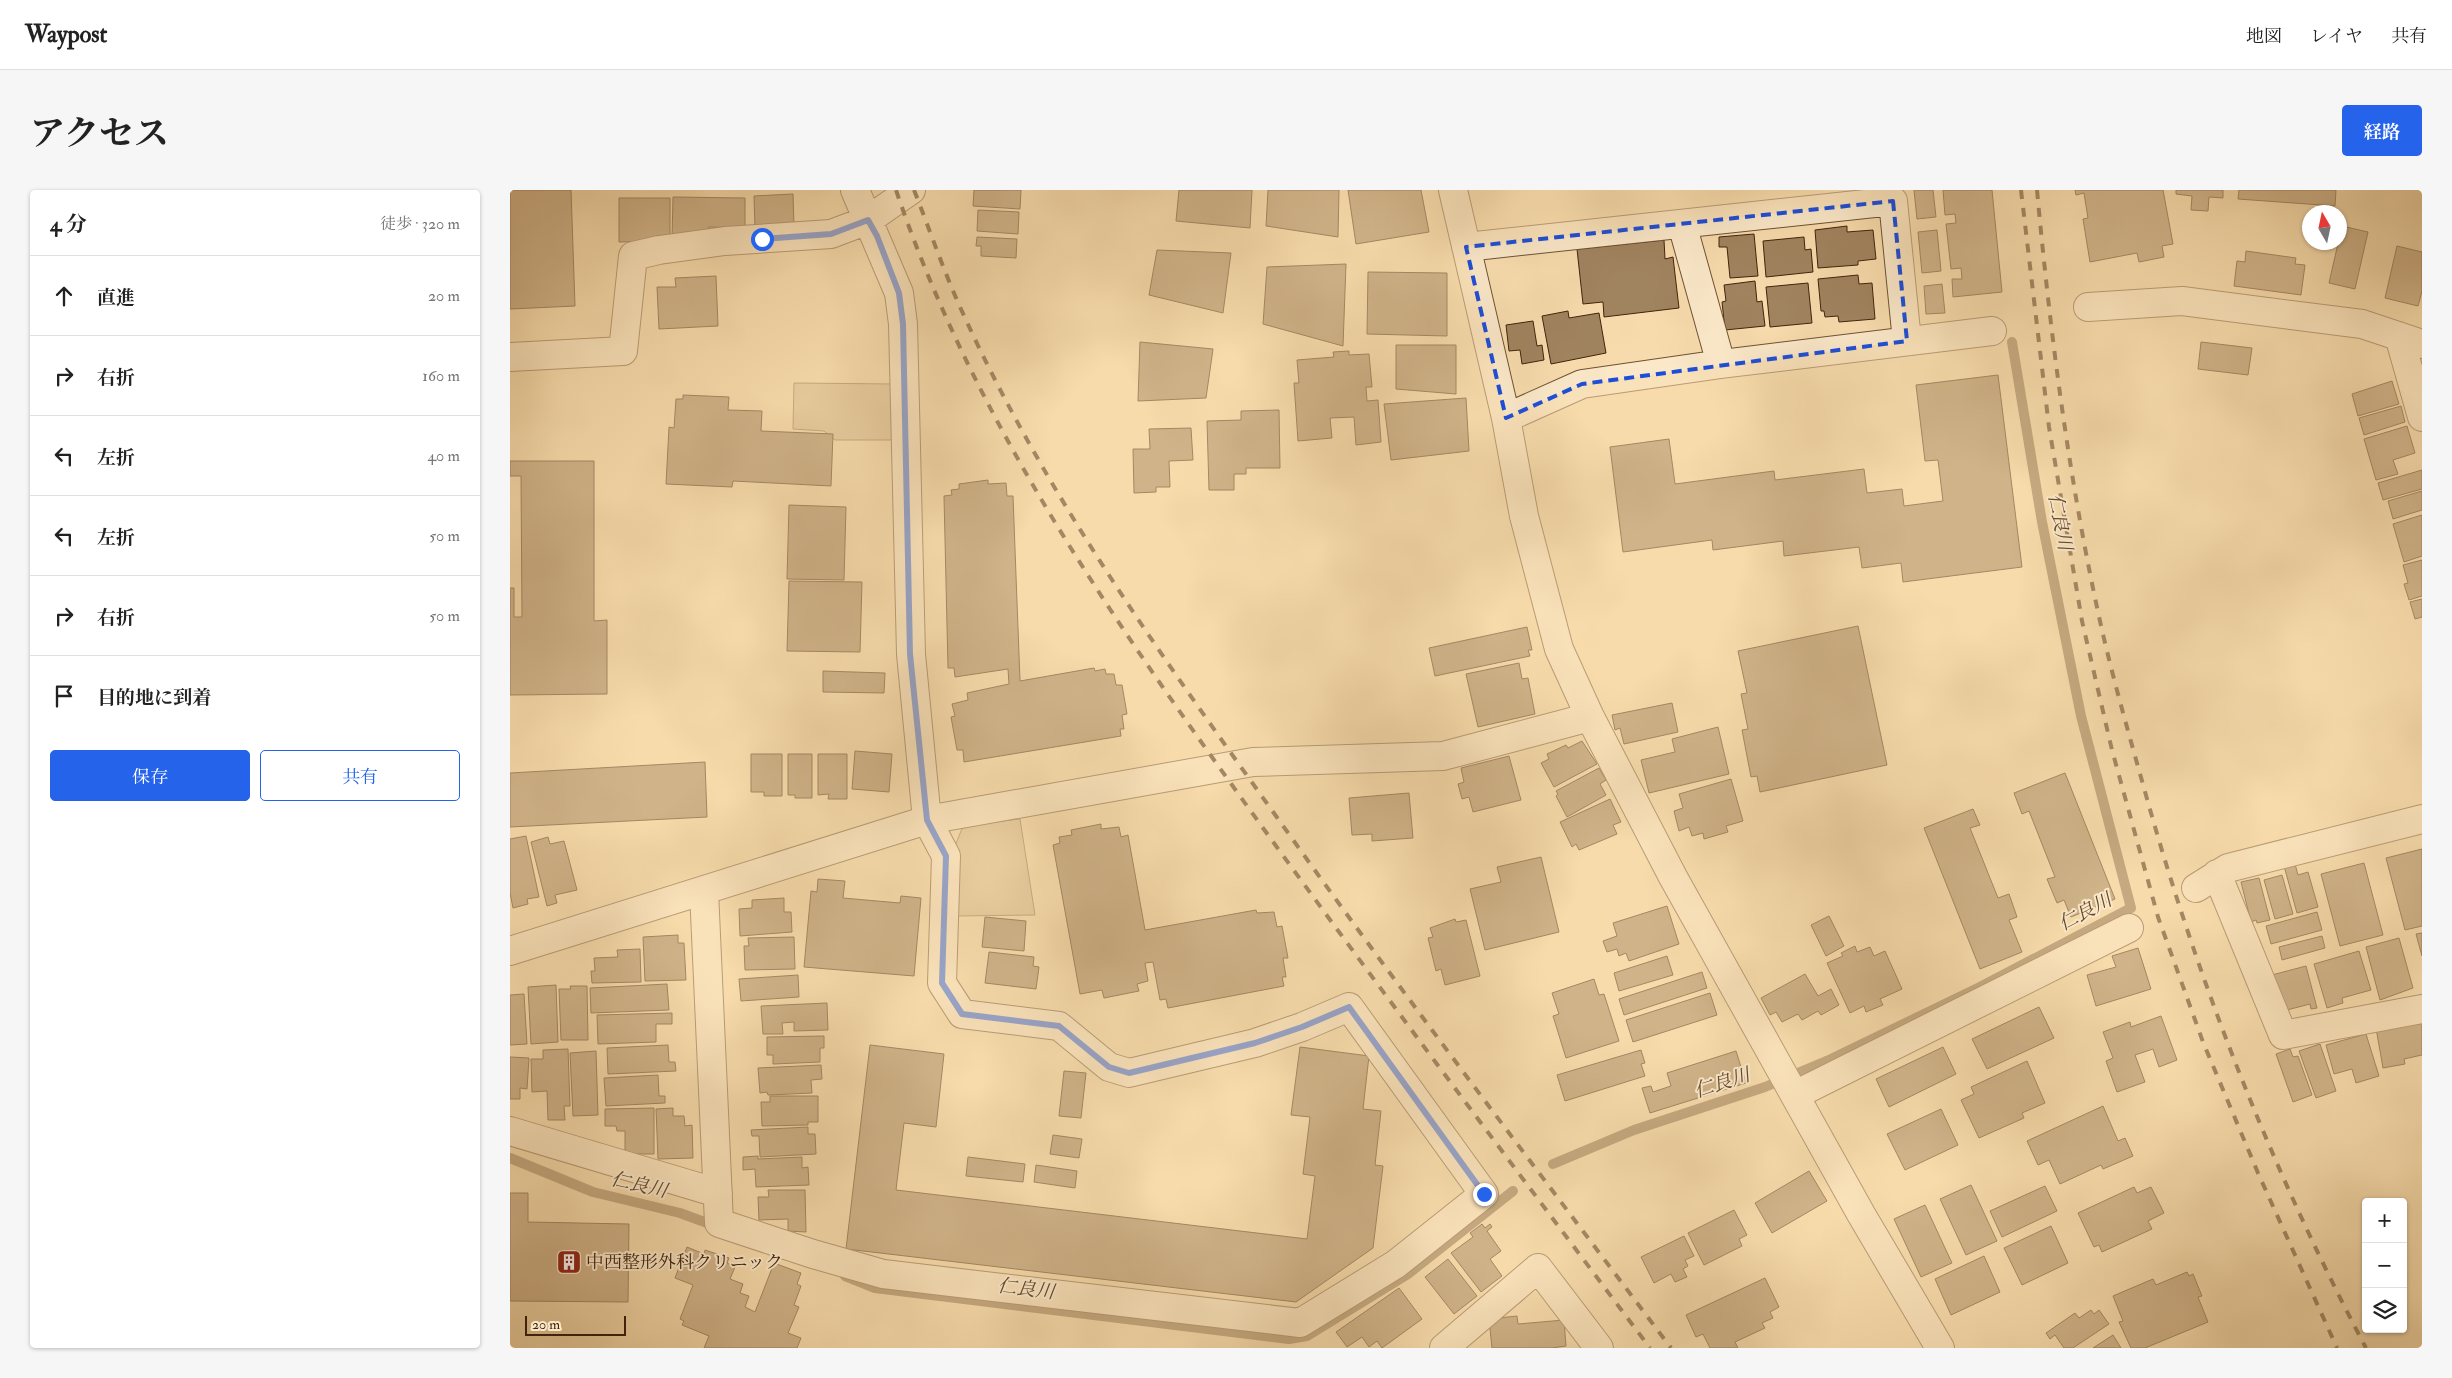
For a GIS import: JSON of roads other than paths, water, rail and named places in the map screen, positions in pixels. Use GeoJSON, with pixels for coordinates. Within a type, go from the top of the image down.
{"type":"FeatureCollection","features":[{"type":"Feature","properties":{"kind":"street"},"geometry":{"type":"LineString","coordinates":[[704,891],[719,1223],[813,1254],[884,1274],[1300,1323],[1396,1264],[1484,1194],[1349,1007],[1302,1027],[1255,1043],[1129,1073],[1109,1067],[1059,1026],[962,1014],[942,983],[946,856],[927,820],[910,654],[903,324],[899,293],[877,236],[855,190]]}},
{"type":"Feature","properties":{"kind":"street"},"geometry":{"type":"LineString","coordinates":[[510,357],[623,351],[633,256],[659,250],[725,241],[831,234],[868,220],[911,190]]}},
{"type":"Feature","properties":{"kind":"street"},"geometry":{"type":"LineString","coordinates":[[1453,190],[1506,418],[1524,516],[1560,649],[1590,717],[1673,877],[1861,1214],[1940,1348]]}},
{"type":"Feature","properties":{"kind":"street"},"geometry":{"type":"LineString","coordinates":[[1466,247],[1893,202],[1907,341]]}},
{"type":"Feature","properties":{"kind":"street"},"geometry":{"type":"LineString","coordinates":[[1682,224],[1722,364]]}},
{"type":"Feature","properties":{"kind":"street"},"geometry":{"type":"LineString","coordinates":[[2088,307],[2182,301],[2362,324],[2410,340],[2422,417]]}},
{"type":"Feature","properties":{"kind":"street"},"geometry":{"type":"LineString","coordinates":[[1506,418],[1582,384],[1722,364],[1992,331]]}},
{"type":"Feature","properties":{"kind":"street"},"geometry":{"type":"LineString","coordinates":[[510,951],[927,820],[1253,762],[1443,756],[1590,717]]}},
{"type":"Feature","properties":{"kind":"street"},"geometry":{"type":"LineString","coordinates":[[2422,819],[2228,868],[2206,881],[2283,1035],[2422,1009]]}},
{"type":"Feature","properties":{"kind":"street"},"geometry":{"type":"LineString","coordinates":[[1794,1093],[2129,928]]}},
{"type":"Feature","properties":{"kind":"street"},"geometry":{"type":"LineString","coordinates":[[510,1131],[718,1193]]}},
{"type":"Feature","properties":{"kind":"street"},"geometry":{"type":"LineString","coordinates":[[1444,1348],[1538,1268],[1599,1348]]}},
{"type":"Feature","properties":{"kind":"waterway","name":"仁良川"},"geometry":{"type":"LineString","coordinates":[[1553,1164],[1634,1130],[1765,1087],[1831,1059],[1980,987],[2131,908],[2081,716],[2042,522],[2012,342]]}},
{"type":"Feature","properties":{"kind":"waterway","name":"仁良川"},"geometry":{"type":"LineString","coordinates":[[510,1158],[593,1192],[680,1213],[718,1227]]}},
{"type":"Feature","properties":{"kind":"waterway","name":"仁良川"},"geometry":{"type":"LineString","coordinates":[[845,1276],[875,1288],[1289,1339],[1307,1336],[1408,1274],[1513,1191]]}},
{"type":"Feature","properties":{"kind":"railway"},"geometry":{"type":"LineString","coordinates":[[896,190],[929,277],[966,361],[1009,443],[1104,601],[1209,753],[1311,893],[1455,1089],[1650,1348]]}},
{"type":"Feature","properties":{"kind":"railway"},"geometry":{"type":"LineString","coordinates":[[914,190],[945,272],[998,386],[1033,450],[1109,575],[1149,636],[1324,883],[1671,1348]]}},
{"type":"Feature","properties":{"kind":"railway"},"geometry":{"type":"LineString","coordinates":[[2021,190],[2049,427],[2082,621],[2112,750],[2158,917],[2203,1042],[2258,1173],[2337,1348]]}},
{"type":"Feature","properties":{"kind":"railway"},"geometry":{"type":"LineString","coordinates":[[2037,190],[2061,402],[2087,560],[2103,636],[2149,806],[2192,945],[2243,1083],[2301,1217],[2366,1348]]}},
{"type":"Feature","properties":{"kind":"place","name":"中西整形外科クリニック"},"geometry":{"type":"Point","coordinates":[569,1262]}}]}
